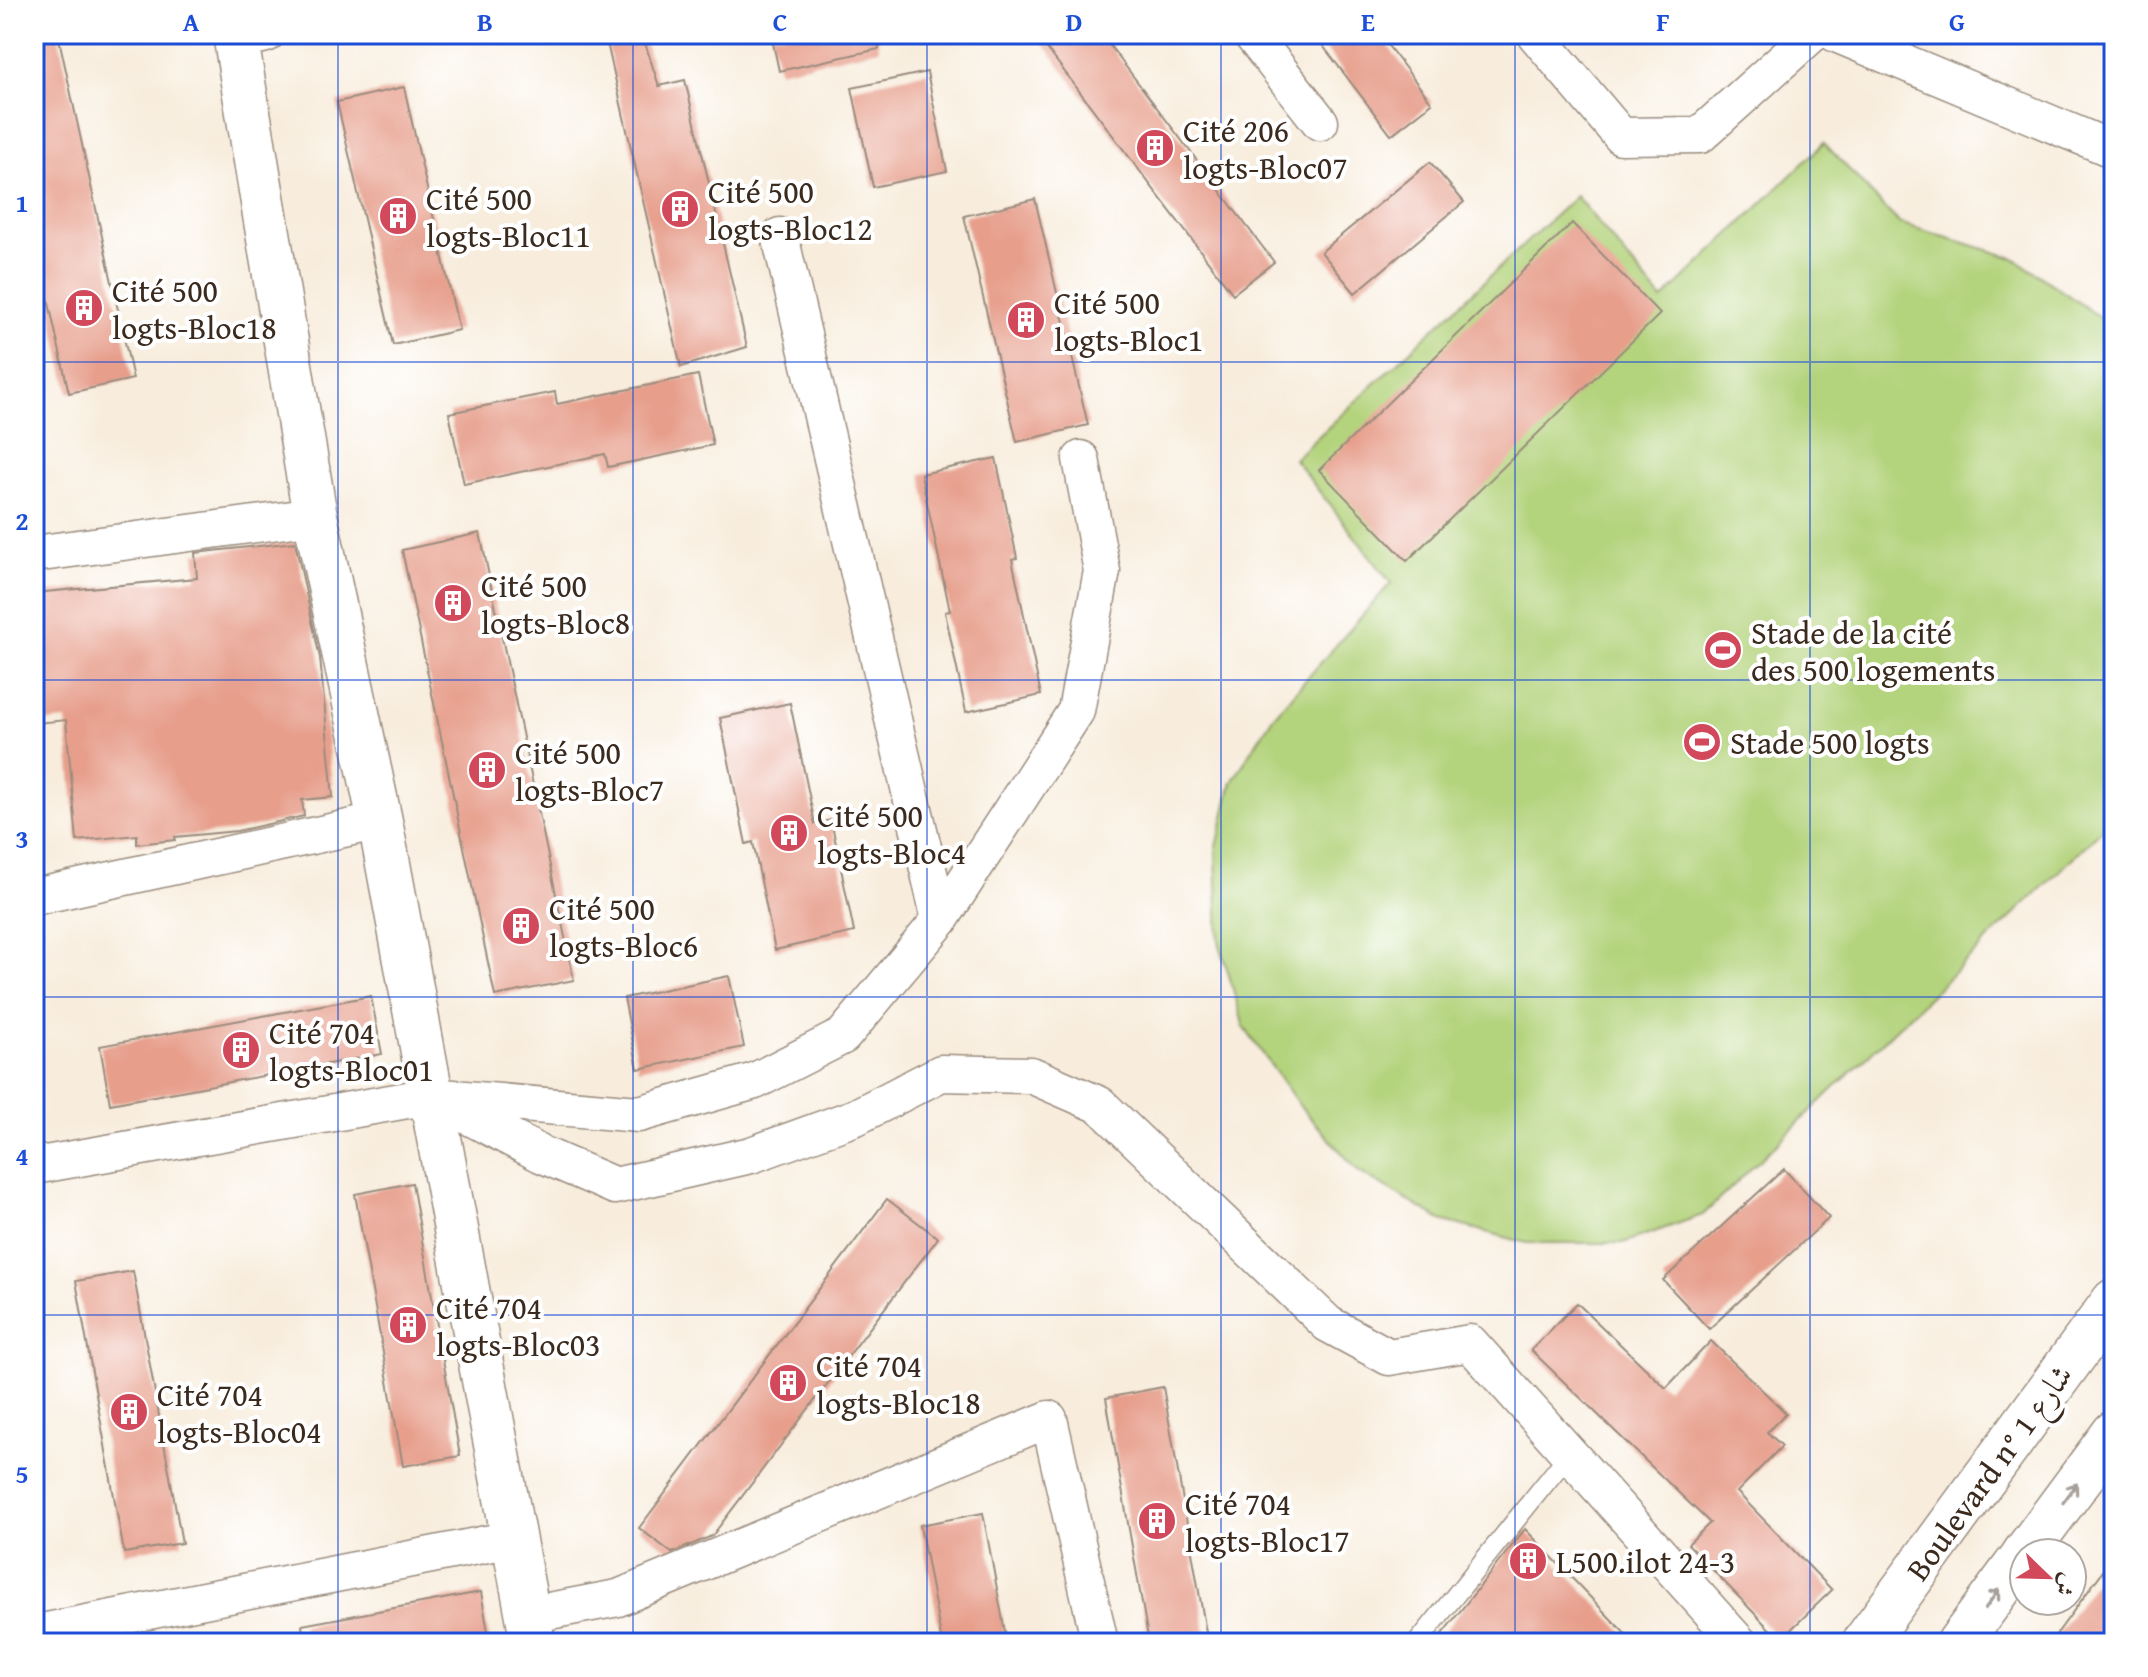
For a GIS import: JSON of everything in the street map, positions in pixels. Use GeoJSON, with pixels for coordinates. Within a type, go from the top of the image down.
{"type":"FeatureCollection","features":[{"type":"Feature","properties":{"kind":"street"},"geometry":{"type":"LineString","coordinates":[[1251,34],[1320,122]]}},
{"type":"Feature","properties":{"kind":"street"},"geometry":{"type":"LineString","coordinates":[[1535,34],[1621,136],[1700,135],[1812,34]]}},
{"type":"Feature","properties":{"kind":"street"},"geometry":{"type":"LineString","coordinates":[[1836,34],[2114,150]]}},
{"type":"Feature","properties":{"kind":"street"},"geometry":{"type":"LineString","coordinates":[[246,36],[315,516],[380,821],[530,1629],[618,1598],[1049,1419],[1100,1643]]}},
{"type":"Feature","properties":{"kind":"street"},"geometry":{"type":"LineString","coordinates":[[780,236],[940,920]]}},
{"type":"Feature","properties":{"kind":"street"},"geometry":{"type":"LineString","coordinates":[[34,1166],[430,1096],[639,1114],[755,1081],[843,1036],[940,920],[1076,711],[1102,571],[1081,459]]}},
{"type":"Feature","properties":{"kind":"street"},"geometry":{"type":"LineString","coordinates":[[34,554],[315,516]]}},
{"type":"Feature","properties":{"kind":"street"},"geometry":{"type":"LineString","coordinates":[[36,886],[380,821]]}},
{"type":"Feature","properties":{"kind":"street"},"geometry":{"type":"LineString","coordinates":[[430,1096],[541,1154],[615,1186],[751,1155],[856,1117],[941,1073],[1031,1075],[1100,1105],[1328,1324],[1389,1357],[1470,1343],[1739,1643]]}},
{"type":"Feature","properties":{"kind":"street","name":"Boulevard n° شارع 1"},"geometry":{"type":"LineString","coordinates":[[1864,1643],[2114,1301]]}},
{"type":"Feature","properties":{"kind":"street"},"geometry":{"type":"LineString","coordinates":[[2038,1537],[2114,1433]]}},
{"type":"Feature","properties":{"kind":"street"},"geometry":{"type":"LineString","coordinates":[[37,1633],[512,1539]]}},
{"type":"Feature","properties":{"kind":"street"},"geometry":{"type":"LineString","coordinates":[[1959,1643],[2008,1577]]}},
{"type":"Feature","properties":{"kind":"lane"},"geometry":{"type":"LineString","coordinates":[[1417,1643],[1569,1454]]}},
{"type":"Feature","properties":{"kind":"green space","name":"Stade de la cité des 500 logements"},"geometry":{"type":"Polygon","coordinates":[[[1824,143],[1899,223],[2014,258],[2114,327],[2114,818],[1703,1215],[1623,1243],[1527,1243],[1441,1220],[1359,1172],[1299,1105],[1244,1027],[1219,941],[1216,851],[1232,782],[1273,717],[1391,583],[1294,459],[1576,196],[1662,300],[1824,143]]]}},
{"type":"Feature","properties":{"kind":"building","name":"Cité 500 logts-Bloc18"},"geometry":{"type":"Polygon","coordinates":[[[34,34],[58,34],[133,379],[69,393],[34,236],[34,34]]]}},
{"type":"Feature","properties":{"kind":"building","name":"Cité 500 logts-Bloc12"},"geometry":{"type":"Polygon","coordinates":[[[605,34],[642,34],[659,86],[685,80],[747,347],[681,367],[605,34]]]}},
{"type":"Feature","properties":{"kind":"building"},"geometry":{"type":"Polygon","coordinates":[[[771,34],[878,34],[879,49],[779,71],[771,34]]]}},
{"type":"Feature","properties":{"kind":"building","name":"Cité 206 logts-Bloc07"},"geometry":{"type":"Polygon","coordinates":[[[1036,34],[1101,34],[1274,262],[1233,294],[1036,34]]]}},
{"type":"Feature","properties":{"kind":"building"},"geometry":{"type":"Polygon","coordinates":[[[1314,34],[1379,34],[1432,103],[1391,135],[1314,34]]]}},
{"type":"Feature","properties":{"kind":"building"},"geometry":{"type":"Polygon","coordinates":[[[927,72],[947,171],[873,187],[852,88],[927,72]]]}},
{"type":"Feature","properties":{"kind":"building","name":"Cité 500 logts-Bloc11"},"geometry":{"type":"Polygon","coordinates":[[[404,87],[459,330],[393,345],[337,102],[404,87]]]}},
{"type":"Feature","properties":{"kind":"building"},"geometry":{"type":"Polygon","coordinates":[[[1430,162],[1464,202],[1355,293],[1321,252],[1430,162]]]}},
{"type":"Feature","properties":{"kind":"building","name":"Cité 500 logts-Bloc1"},"geometry":{"type":"Polygon","coordinates":[[[1035,199],[1088,425],[1017,442],[964,216],[1035,199]]]}},
{"type":"Feature","properties":{"kind":"building"},"geometry":{"type":"Polygon","coordinates":[[[1572,223],[1660,314],[1407,561],[1319,470],[1572,223]]]}},
{"type":"Feature","properties":{"kind":"building"},"geometry":{"type":"Polygon","coordinates":[[[698,375],[713,445],[608,467],[605,454],[464,484],[449,413],[555,392],[557,404],[698,375]]]}},
{"type":"Feature","properties":{"kind":"building"},"geometry":{"type":"Polygon","coordinates":[[[996,458],[1017,558],[1012,559],[1041,695],[966,712],[945,612],[950,611],[921,474],[996,458]]]}},
{"type":"Feature","properties":{"kind":"building"},"geometry":{"type":"Polygon","coordinates":[[[480,533],[574,980],[495,996],[402,550],[480,533]]]}},
{"type":"Feature","properties":{"kind":"building"},"geometry":{"type":"Polygon","coordinates":[[[295,542],[320,658],[333,797],[302,800],[304,816],[237,831],[137,844],[137,835],[77,841],[66,720],[37,723],[34,593],[197,578],[195,553],[295,542]]]}},
{"type":"Feature","properties":{"kind":"building","name":"Cité 500 logts-Bloc4"},"geometry":{"type":"Polygon","coordinates":[[[790,703],[815,824],[831,820],[854,932],[775,950],[753,842],[746,844],[720,718],[790,703]]]}},
{"type":"Feature","properties":{"kind":"building"},"geometry":{"type":"Polygon","coordinates":[[[729,976],[744,1047],[638,1069],[624,998],[729,976]]]}},
{"type":"Feature","properties":{"kind":"building","name":"Cité 704 logts-Bloc01"},"geometry":{"type":"Polygon","coordinates":[[[371,996],[382,1054],[110,1104],[100,1046],[371,996]]]}},
{"type":"Feature","properties":{"kind":"building"},"geometry":{"type":"Polygon","coordinates":[[[1784,1169],[1829,1218],[1709,1329],[1663,1280],[1784,1169]]]}},
{"type":"Feature","properties":{"kind":"building","name":"Cité 704 logts-Bloc03"},"geometry":{"type":"Polygon","coordinates":[[[412,1183],[460,1456],[403,1466],[355,1194],[412,1183]]]}},
{"type":"Feature","properties":{"kind":"building","name":"Cité 704 logts-Bloc18"},"geometry":{"type":"Polygon","coordinates":[[[887,1199],[938,1238],[712,1536],[672,1553],[639,1528],[887,1199]]]}},
{"type":"Feature","properties":{"kind":"building","name":"Cité 704 logts-Bloc04"},"geometry":{"type":"Polygon","coordinates":[[[133,1271],[182,1543],[124,1553],[76,1281],[133,1271]]]}},
{"type":"Feature","properties":{"kind":"building"},"geometry":{"type":"Polygon","coordinates":[[[1577,1303],[1666,1388],[1711,1341],[1786,1413],[1767,1432],[1782,1446],[1737,1492],[1832,1590],[1780,1640],[1688,1544],[1710,1523],[1531,1350],[1577,1303]]]}},
{"type":"Feature","properties":{"kind":"building","name":"Cité 704 logts-Bloc17"},"geometry":{"type":"Polygon","coordinates":[[[1163,1387],[1208,1643],[1149,1643],[1106,1398],[1163,1387]]]}},
{"type":"Feature","properties":{"kind":"building"},"geometry":{"type":"Polygon","coordinates":[[[983,1513],[1007,1643],[942,1643],[920,1525],[983,1513]]]}},
{"type":"Feature","properties":{"kind":"building","name":"L500.ilot 24-3"},"geometry":{"type":"Polygon","coordinates":[[[1525,1529],[1634,1643],[1435,1643],[1525,1529]]]}},
{"type":"Feature","properties":{"kind":"building"},"geometry":{"type":"Polygon","coordinates":[[[2114,1556],[2114,1643],[2050,1643],[2069,1617],[2088,1617],[2088,1591],[2114,1556]]]}},
{"type":"Feature","properties":{"kind":"building"},"geometry":{"type":"Polygon","coordinates":[[[481,1592],[490,1643],[304,1643],[302,1625],[481,1592]]]}},
{"type":"Feature","properties":{"kind":"place","name":"Cité 206 logts-Bloc07"},"geometry":{"type":"Point","coordinates":[1155,148]}},
{"type":"Feature","properties":{"kind":"place","name":"Cité 500 logts-Bloc12"},"geometry":{"type":"Point","coordinates":[680,209]}},
{"type":"Feature","properties":{"kind":"place","name":"Cité 500 logts-Bloc11"},"geometry":{"type":"Point","coordinates":[398,216]}},
{"type":"Feature","properties":{"kind":"place","name":"Cité 500 logts-Bloc18"},"geometry":{"type":"Point","coordinates":[84,308]}},
{"type":"Feature","properties":{"kind":"place","name":"Cité 500 logts-Bloc1"},"geometry":{"type":"Point","coordinates":[1026,320]}},
{"type":"Feature","properties":{"kind":"place","name":"Cité 500 logts-Bloc8"},"geometry":{"type":"Point","coordinates":[453,603]}},
{"type":"Feature","properties":{"kind":"place","name":"Stade de la cité des 500 logements"},"geometry":{"type":"Point","coordinates":[1723,650]}},
{"type":"Feature","properties":{"kind":"place","name":"Stade 500 logts"},"geometry":{"type":"Point","coordinates":[1702,742]}},
{"type":"Feature","properties":{"kind":"place","name":"Cité 500 logts-Bloc7"},"geometry":{"type":"Point","coordinates":[487,770]}},
{"type":"Feature","properties":{"kind":"place","name":"Cité 500 logts-Bloc4"},"geometry":{"type":"Point","coordinates":[789,833]}},
{"type":"Feature","properties":{"kind":"place","name":"Cité 500 logts-Bloc6"},"geometry":{"type":"Point","coordinates":[521,926]}},
{"type":"Feature","properties":{"kind":"place","name":"Cité 704 logts-Bloc01"},"geometry":{"type":"Point","coordinates":[241,1050]}},
{"type":"Feature","properties":{"kind":"place","name":"Cité 704 logts-Bloc03"},"geometry":{"type":"Point","coordinates":[408,1325]}},
{"type":"Feature","properties":{"kind":"place","name":"Cité 704 logts-Bloc18"},"geometry":{"type":"Point","coordinates":[788,1383]}},
{"type":"Feature","properties":{"kind":"place","name":"Cité 704 logts-Bloc04"},"geometry":{"type":"Point","coordinates":[129,1412]}},
{"type":"Feature","properties":{"kind":"place","name":"Cité 704 logts-Bloc17"},"geometry":{"type":"Point","coordinates":[1157,1521]}},
{"type":"Feature","properties":{"kind":"place","name":"L500.ilot 24-3"},"geometry":{"type":"Point","coordinates":[1528,1561]}}]}
